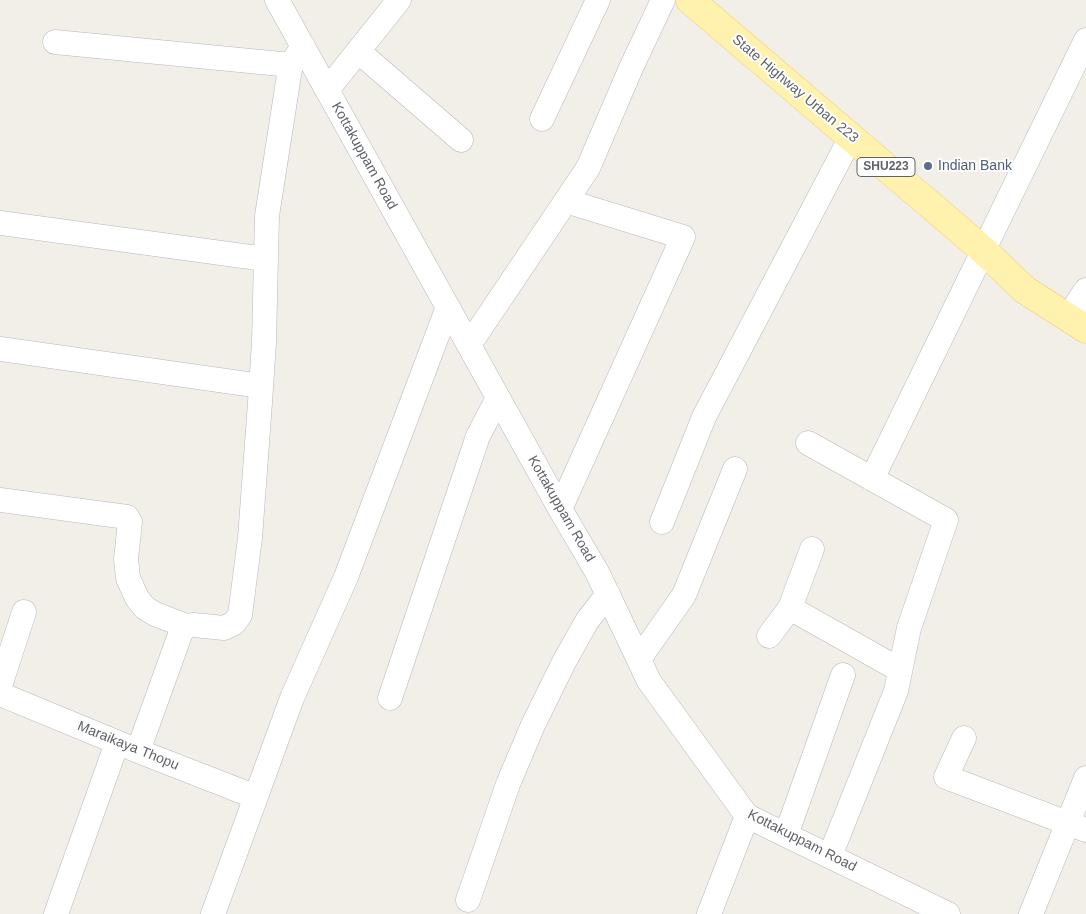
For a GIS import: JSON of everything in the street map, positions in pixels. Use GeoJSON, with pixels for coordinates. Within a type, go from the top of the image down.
{"type":"FeatureCollection","features":[{"type":"Feature","properties":{"kind":"main road","name":"State Highway Urban 223"},"geometry":{"type":"LineString","coordinates":[[690,0],[982,250],[1025,290],[1077,323]]}},
{"type":"Feature","properties":{"kind":"street","name":"Kottakuppam Road"},"geometry":{"type":"LineString","coordinates":[[277,0],[297,56],[327,90],[597,572],[649,681],[747,816],[948,914]]}},
{"type":"Feature","properties":{"kind":"street"},"geometry":{"type":"LineString","coordinates":[[327,90],[399,0]]}},
{"type":"Feature","properties":{"kind":"street"},"geometry":{"type":"LineString","coordinates":[[542,119],[598,0]]}},
{"type":"Feature","properties":{"kind":"street"},"geometry":{"type":"LineString","coordinates":[[469,345],[588,168],[662,0]]}},
{"type":"Feature","properties":{"kind":"street"},"geometry":{"type":"LineString","coordinates":[[872,479],[1086,40]]}},
{"type":"Feature","properties":{"kind":"street"},"geometry":{"type":"LineString","coordinates":[[0,500],[127,516],[130,522],[126,559],[128,578],[137,598],[145,608],[186,626],[224,628],[234,624],[240,615],[250,538],[261,386],[267,216],[286,91],[297,56],[55,42]]}},
{"type":"Feature","properties":{"kind":"street"},"geometry":{"type":"LineString","coordinates":[[358,51],[462,140]]}},
{"type":"Feature","properties":{"kind":"street"},"geometry":{"type":"LineString","coordinates":[[662,522],[704,417],[851,137]]}},
{"type":"Feature","properties":{"kind":"street"},"geometry":{"type":"LineString","coordinates":[[560,508],[683,237],[566,201]]}},
{"type":"Feature","properties":{"kind":"street"},"geometry":{"type":"LineString","coordinates":[[0,223],[265,259]]}},
{"type":"Feature","properties":{"kind":"street"},"geometry":{"type":"LineString","coordinates":[[1077,323],[1086,290]]}},
{"type":"Feature","properties":{"kind":"street"},"geometry":{"type":"LineString","coordinates":[[213,914],[292,698],[346,577],[448,307]]}},
{"type":"Feature","properties":{"kind":"street"},"geometry":{"type":"LineString","coordinates":[[0,349],[261,386]]}},
{"type":"Feature","properties":{"kind":"street"},"geometry":{"type":"LineString","coordinates":[[390,698],[478,436],[498,398]]}},
{"type":"Feature","properties":{"kind":"street"},"geometry":{"type":"LineString","coordinates":[[808,443],[946,520],[909,628],[896,691],[830,856]]}},
{"type":"Feature","properties":{"kind":"street"},"geometry":{"type":"LineString","coordinates":[[639,659],[684,595],[735,469]]}},
{"type":"Feature","properties":{"kind":"street"},"geometry":{"type":"LineString","coordinates":[[769,636],[790,608],[812,549]]}},
{"type":"Feature","properties":{"kind":"street"},"geometry":{"type":"LineString","coordinates":[[468,900],[508,784],[533,725],[564,662],[587,621],[608,594]]}},
{"type":"Feature","properties":{"kind":"street"},"geometry":{"type":"LineString","coordinates":[[790,608],[900,670]]}},
{"type":"Feature","properties":{"kind":"street"},"geometry":{"type":"LineString","coordinates":[[0,686],[24,612]]}},
{"type":"Feature","properties":{"kind":"street"},"geometry":{"type":"LineString","coordinates":[[56,914],[127,747],[181,632],[186,626]]}},
{"type":"Feature","properties":{"kind":"street"},"geometry":{"type":"LineString","coordinates":[[786,835],[843,675]]}},
{"type":"Feature","properties":{"kind":"street","name":"Maraikaya Thopu"},"geometry":{"type":"LineString","coordinates":[[0,694],[127,747],[256,797]]}},
{"type":"Feature","properties":{"kind":"street"},"geometry":{"type":"LineString","coordinates":[[964,738],[946,776],[1077,826]]}},
{"type":"Feature","properties":{"kind":"street"},"geometry":{"type":"LineString","coordinates":[[1031,914],[1077,826],[1086,778]]}},
{"type":"Feature","properties":{"kind":"street"},"geometry":{"type":"LineString","coordinates":[[709,914],[747,816]]}},
{"type":"Feature","properties":{"kind":"place","name":"Indian Bank"},"geometry":{"type":"Point","coordinates":[928,166]}}]}
